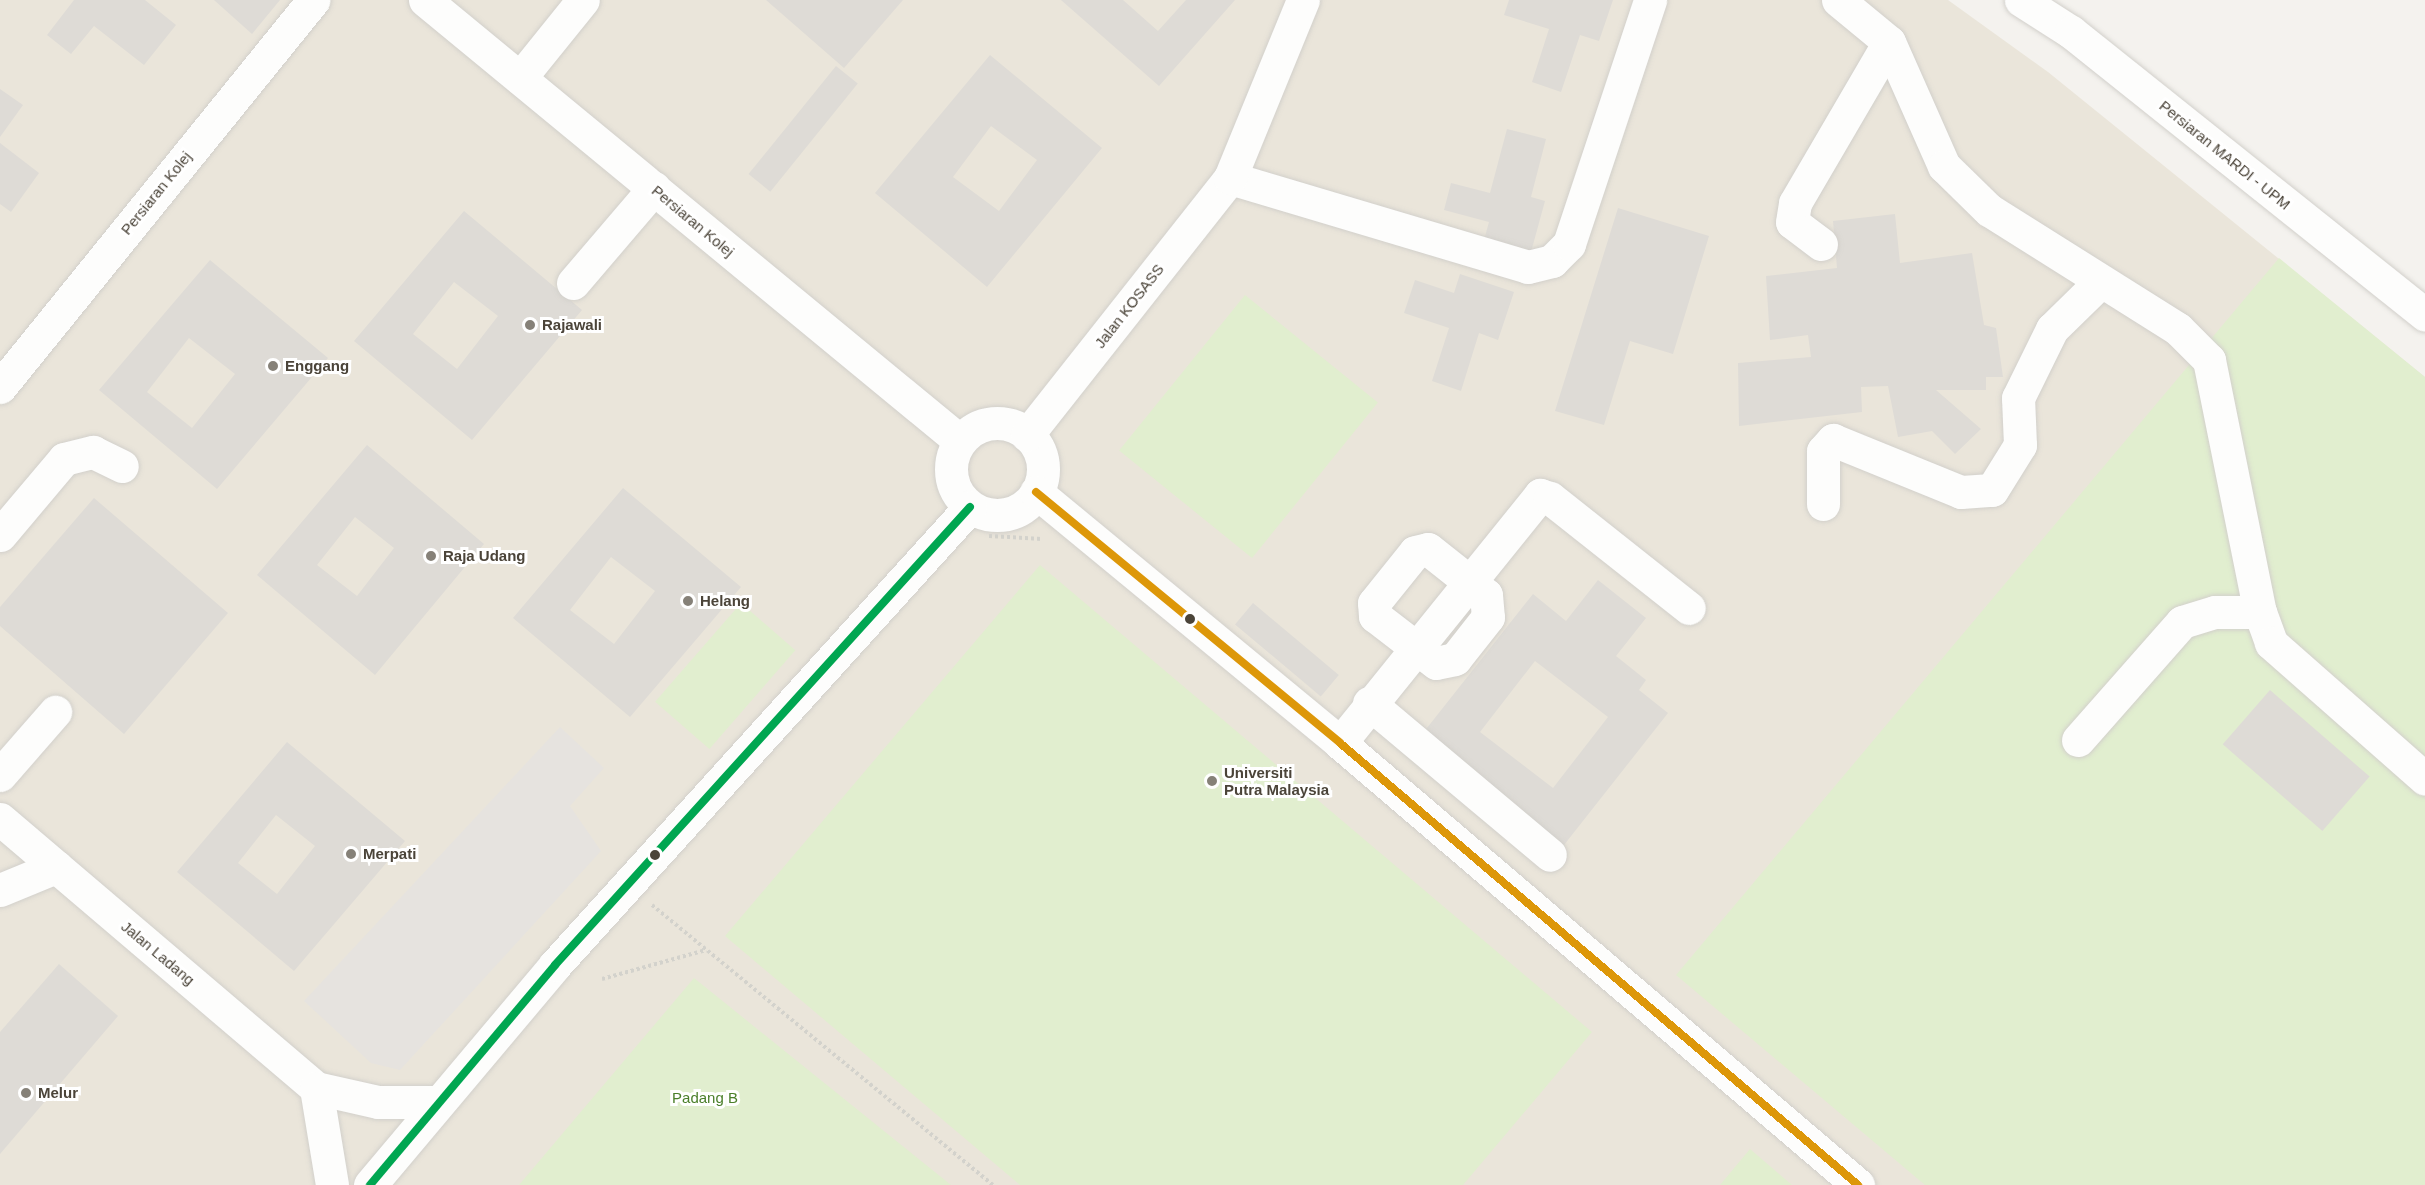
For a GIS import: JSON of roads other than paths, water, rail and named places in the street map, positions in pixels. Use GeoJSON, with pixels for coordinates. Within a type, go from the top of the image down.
{"type":"FeatureCollection","features":[{"type":"Feature","properties":{"kind":"street","name":"Persiaran Kolej"},"geometry":{"type":"LineString","coordinates":[[0,387],[313,0]]}},
{"type":"Feature","properties":{"kind":"street","name":"Persiaran Kolej"},"geometry":{"type":"LineString","coordinates":[[426,0],[960,441]]}},
{"type":"Feature","properties":{"kind":"street"},"geometry":{"type":"LineString","coordinates":[[520,78],[583,0]]}},
{"type":"Feature","properties":{"kind":"street","name":"Jalan KOSASS"},"geometry":{"type":"LineString","coordinates":[[1027,435],[1230,178],[1303,0]]}},
{"type":"Feature","properties":{"kind":"street"},"geometry":{"type":"LineString","coordinates":[[1230,178],[1528,267],[1552,261],[1569,244],[1650,0]]}},
{"type":"Feature","properties":{"kind":"street"},"geometry":{"type":"LineString","coordinates":[[1838,0],[1889,42],[1944,166],[1989,210],[2100,282],[2178,328],[2209,360],[2259,612],[2271,643],[2289,664],[2425,779]]}},
{"type":"Feature","properties":{"kind":"street","name":"Persiaran MARDI - UPM"},"geometry":{"type":"LineString","coordinates":[[2021,0],[2071,32],[2425,315]]}},
{"type":"Feature","properties":{"kind":"street"},"geometry":{"type":"LineString","coordinates":[[1821,244],[1792,222],[1795,203],[1889,42]]}},
{"type":"Feature","properties":{"kind":"street"},"geometry":{"type":"LineString","coordinates":[[573,283],[654,188]]}},
{"type":"Feature","properties":{"kind":"street"},"geometry":{"type":"LineString","coordinates":[[1823,504],[1823,451],[1833,440],[1960,492],[1992,490],[2020,445],[2018,398],[2052,329],[2100,282]]}},
{"type":"Feature","properties":{"kind":"street"},"geometry":{"type":"LineString","coordinates":[[1003,423],[1027,435],[1042,463],[1036,492],[1027,504],[999,515],[970,507],[953,484],[953,455],[960,441],[987,424],[1003,423]]}},
{"type":"Feature","properties":{"kind":"street"},"geometry":{"type":"LineString","coordinates":[[0,536],[64,459],[93,452],[122,466]]}},
{"type":"Feature","properties":{"kind":"street"},"geometry":{"type":"LineString","coordinates":[[1036,492],[1340,743],[1858,1185]]}},
{"type":"Feature","properties":{"kind":"street"},"geometry":{"type":"LineString","coordinates":[[1340,743],[1467,580],[1540,495],[1550,498],[1689,608]]}},
{"type":"Feature","properties":{"kind":"street"},"geometry":{"type":"LineString","coordinates":[[370,1185],[436,1102],[970,507]]}},
{"type":"Feature","properties":{"kind":"street"},"geometry":{"type":"LineString","coordinates":[[1414,646],[1375,616],[1374,603],[1415,552],[1428,549],[1467,580]]}},
{"type":"Feature","properties":{"kind":"street"},"geometry":{"type":"LineString","coordinates":[[2078,740],[2182,622],[2215,612],[2259,612]]}},
{"type":"Feature","properties":{"kind":"street"},"geometry":{"type":"LineString","coordinates":[[1369,703],[1550,855]]}},
{"type":"Feature","properties":{"kind":"street"},"geometry":{"type":"LineString","coordinates":[[0,775],[56,712]]}},
{"type":"Feature","properties":{"kind":"street","name":"Jalan Ladang"},"geometry":{"type":"LineString","coordinates":[[0,819],[316,1088],[378,1102],[436,1102]]}},
{"type":"Feature","properties":{"kind":"street"},"geometry":{"type":"LineString","coordinates":[[0,890],[56,867]]}},
{"type":"Feature","properties":{"kind":"street"},"geometry":{"type":"LineString","coordinates":[[316,1088],[332,1185]]}},
{"type":"Feature","properties":{"kind":"place","name":"Rajawali"},"geometry":{"type":"Point","coordinates":[530,325]}},
{"type":"Feature","properties":{"kind":"place","name":"Enggang"},"geometry":{"type":"Point","coordinates":[273,366]}},
{"type":"Feature","properties":{"kind":"place","name":"Raja Udang"},"geometry":{"type":"Point","coordinates":[431,556]}},
{"type":"Feature","properties":{"kind":"place","name":"Helang"},"geometry":{"type":"Point","coordinates":[688,601]}},
{"type":"Feature","properties":{"kind":"place","name":"Universiti Putra Malaysia"},"geometry":{"type":"Point","coordinates":[1212,781]}},
{"type":"Feature","properties":{"kind":"place","name":"Merpati"},"geometry":{"type":"Point","coordinates":[351,854]}},
{"type":"Feature","properties":{"kind":"place","name":"Melur"},"geometry":{"type":"Point","coordinates":[26,1093]}},
{"type":"Feature","properties":{"kind":"park label","name":"Padang B"},"geometry":{"type":"Point","coordinates":[705,1098]}}]}
